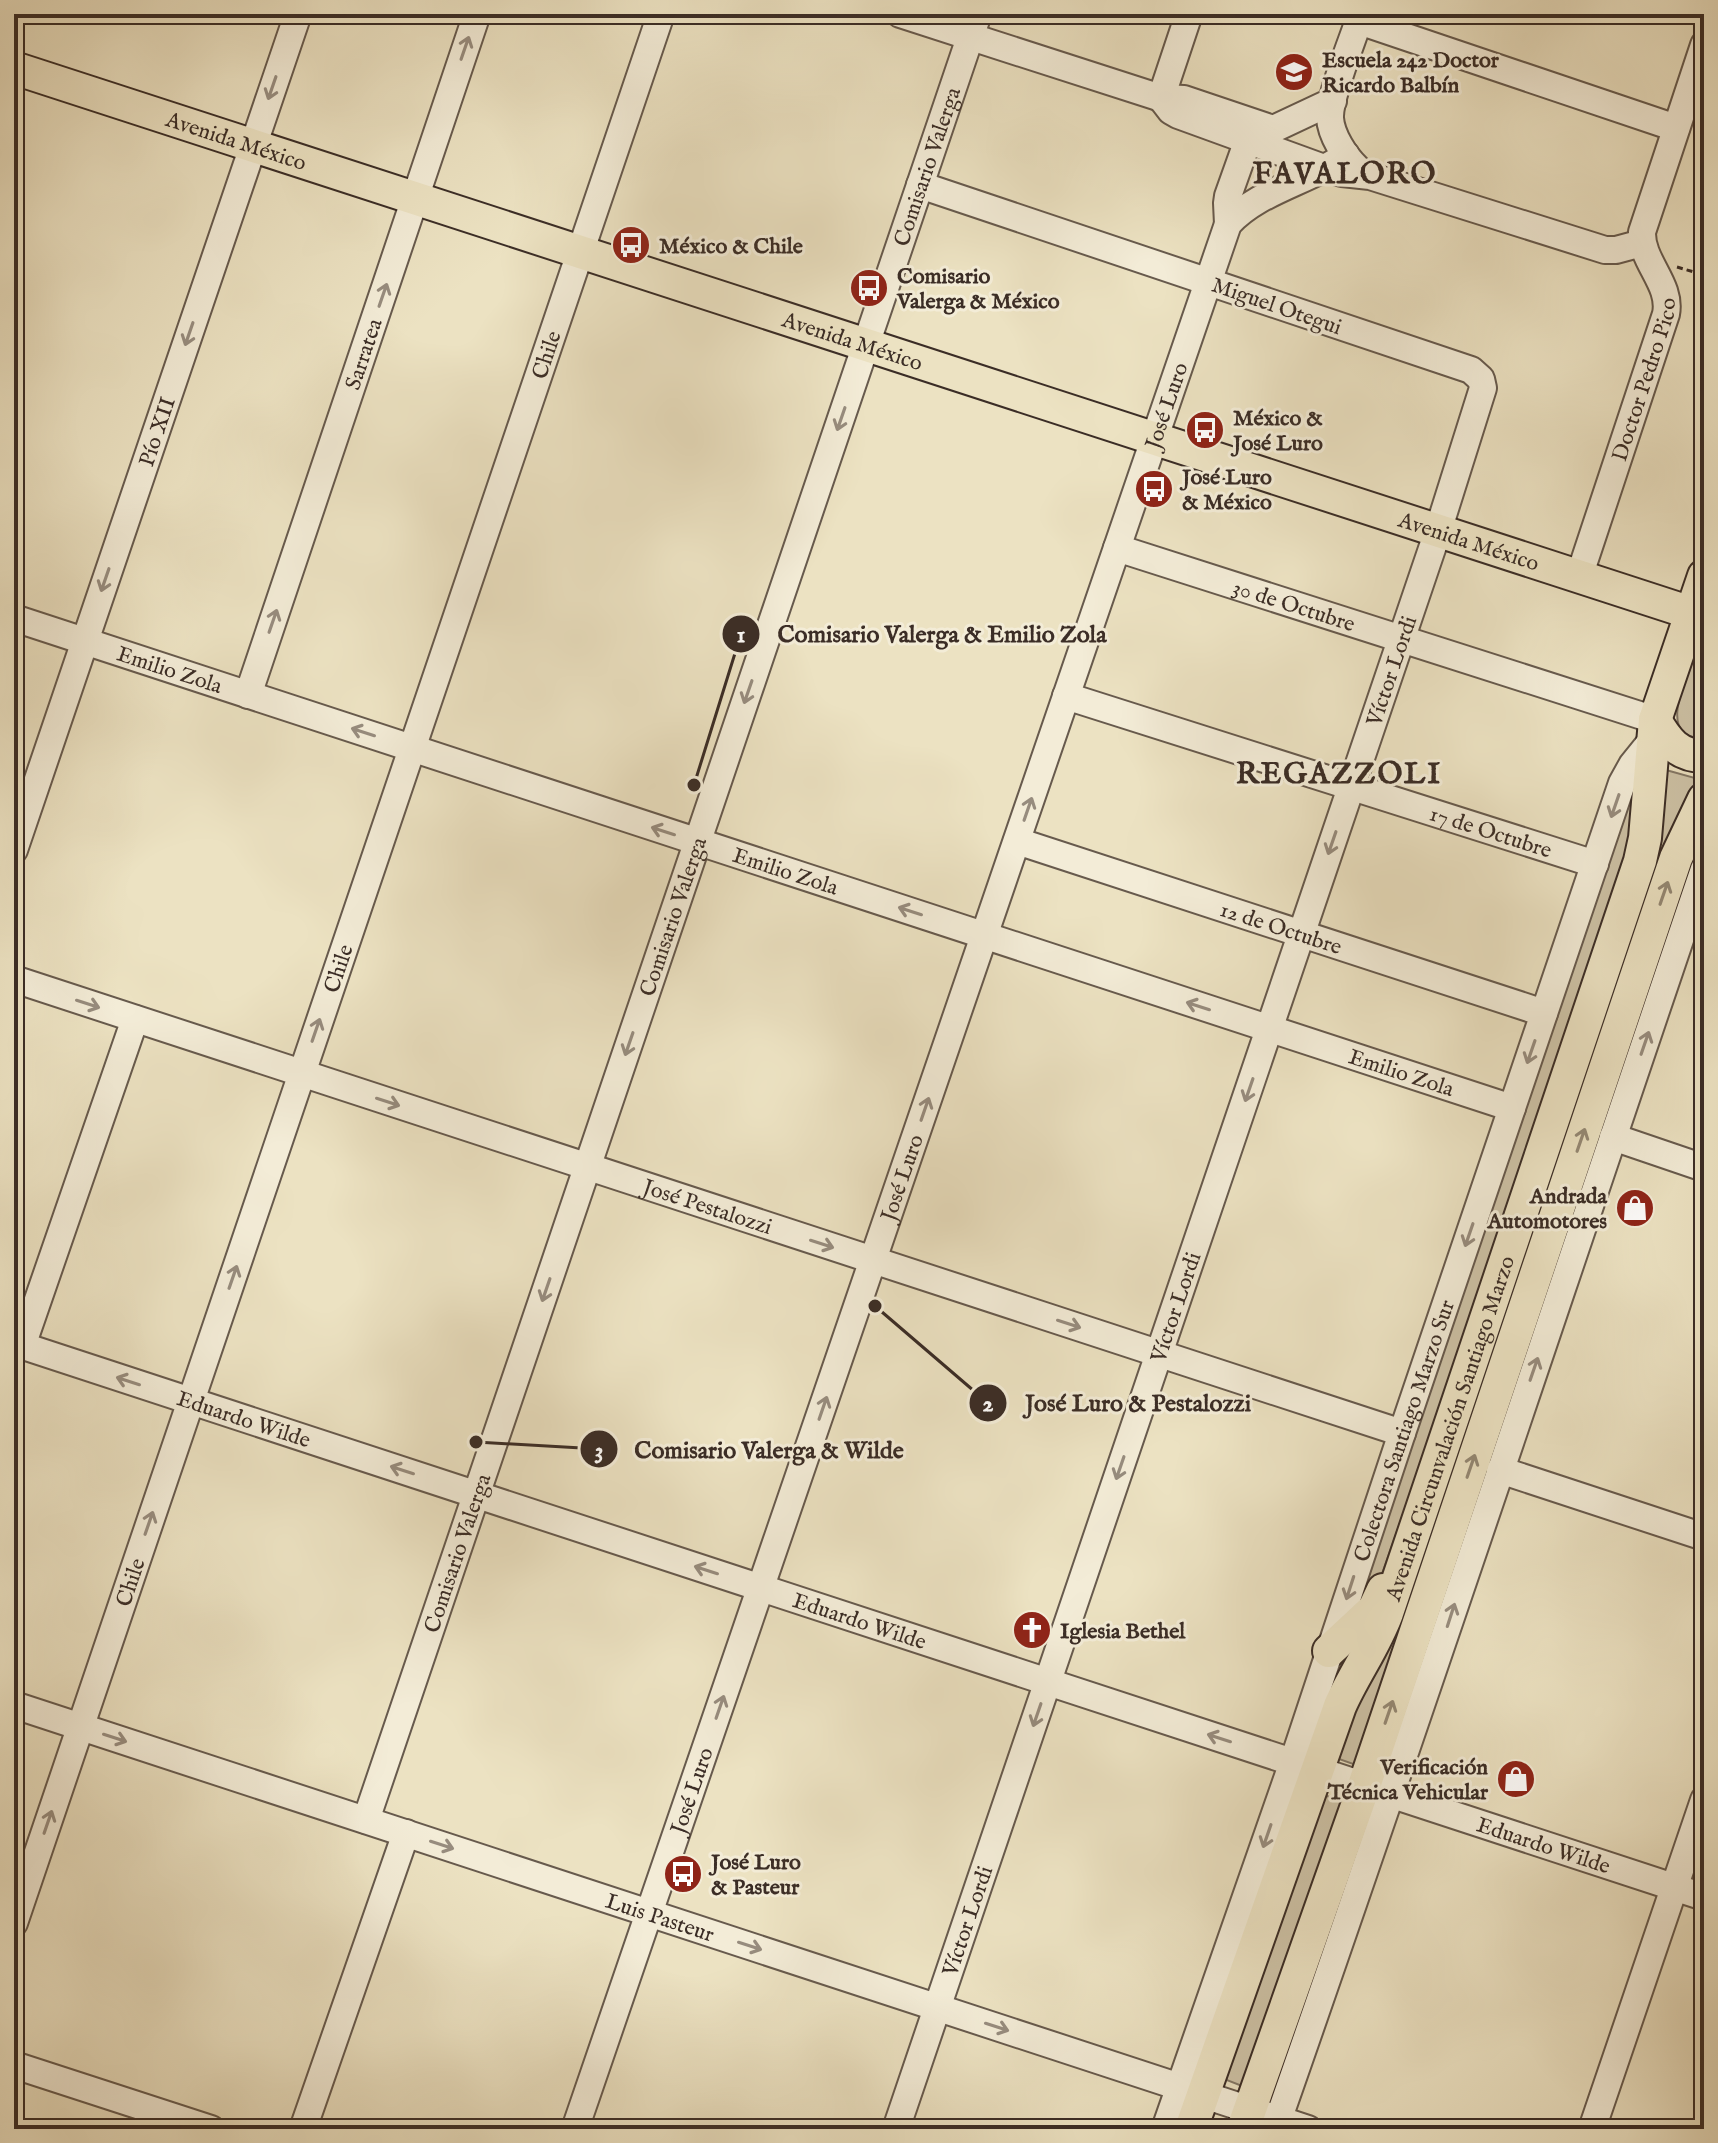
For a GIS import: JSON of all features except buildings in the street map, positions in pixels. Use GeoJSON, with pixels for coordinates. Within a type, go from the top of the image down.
{"type":"FeatureCollection","features":[{"type":"Feature","properties":{"kind":"main road","name":"Avenida México"},"geometry":{"type":"LineString","coordinates":[[14,68],[1700,619]]}},
{"type":"Feature","properties":{"kind":"main road","name":"Avenida Circunvalación Santiago Marzo"},"geometry":{"type":"LineString","coordinates":[[1191,2129],[1192,2091],[1305,1766],[1377,1640],[1384,1622],[1640,861],[1645,838],[1654,729],[1700,619],[1704,576]]}},
{"type":"Feature","properties":{"kind":"main road"},"geometry":{"type":"LineString","coordinates":[[1654,729],[1686,754],[1704,756]]}},
{"type":"Feature","properties":{"kind":"main road","name":"Avenida Circunvalación Santiago Marzo"},"geometry":{"type":"LineString","coordinates":[[1262,2122],[1378,1791],[1673,867],[1704,799]]}},
{"type":"Feature","properties":{"kind":"main road"},"geometry":{"type":"LineString","coordinates":[[1329,1651],[1365,1619],[1377,1603],[1409,1515],[1446,1440]]}},
{"type":"Feature","properties":{"kind":"street","name":"Pío XII"},"geometry":{"type":"LineString","coordinates":[[14,850],[298,14]]}},
{"type":"Feature","properties":{"kind":"street","name":"Sarratea"},"geometry":{"type":"LineString","coordinates":[[248,695],[477,14]]}},
{"type":"Feature","properties":{"kind":"street","name":"Chile"},"geometry":{"type":"LineString","coordinates":[[14,1923],[661,14]]}},
{"type":"Feature","properties":{"kind":"street"},"geometry":{"type":"LineString","coordinates":[[900,14],[974,25],[1161,98],[1184,99],[1262,135],[1335,161]]}},
{"type":"Feature","properties":{"kind":"street"},"geometry":{"type":"LineString","coordinates":[[1161,98],[1189,14]]}},
{"type":"Feature","properties":{"kind":"street"},"geometry":{"type":"LineString","coordinates":[[1676,128],[1360,18],[1333,101],[1331,121],[1335,161],[1342,173],[1370,176],[1605,250],[1616,250],[1642,243],[1643,227],[1704,45]]}},
{"type":"Feature","properties":{"kind":"street","name":"Comisario Valerga"},"geometry":{"type":"LineString","coordinates":[[366,1820],[974,25]]}},
{"type":"Feature","properties":{"kind":"street"},"geometry":{"type":"LineString","coordinates":[[1262,135],[1333,101]]}},
{"type":"Feature","properties":{"kind":"street","name":"José Luro"},"geometry":{"type":"LineString","coordinates":[[575,2129],[1209,282],[1228,224],[1228,196],[1244,151],[1262,135]]}},
{"type":"Feature","properties":{"kind":"street"},"geometry":{"type":"LineString","coordinates":[[1228,224],[1248,206],[1335,161]]}},
{"type":"Feature","properties":{"kind":"street","name":"Miguel Otegui"},"geometry":{"type":"LineString","coordinates":[[920,185],[1479,375],[1482,393],[1438,531]]}},
{"type":"Feature","properties":{"kind":"street","name":"Doctor Pedro Pico"},"geometry":{"type":"LineString","coordinates":[[1579,577],[1667,310],[1666,296],[1642,243]]}},
{"type":"Feature","properties":{"kind":"street","name":"Víctor Lordi"},"geometry":{"type":"LineString","coordinates":[[896,2129],[1438,531]]}},
{"type":"Feature","properties":{"kind":"street","name":"30 de Octubre"},"geometry":{"type":"LineString","coordinates":[[1117,548],[1401,639],[1654,729]]}},
{"type":"Feature","properties":{"kind":"street","name":"Emilio Zola"},"geometry":{"type":"LineString","coordinates":[[14,618],[1512,1108]]}},
{"type":"Feature","properties":{"kind":"street","name":"17 de Octubre"},"geometry":{"type":"LineString","coordinates":[[1066,696],[1595,864]]}},
{"type":"Feature","properties":{"kind":"street","name":"Colectora Santiago Marzo Sur"},"geometry":{"type":"LineString","coordinates":[[1305,1766],[1329,1651],[1402,1433],[1625,777],[1654,729]]}},
{"type":"Feature","properties":{"kind":"street","name":"12 de Octubre"},"geometry":{"type":"LineString","coordinates":[[1017,841],[1544,1013]]}},
{"type":"Feature","properties":{"kind":"street"},"geometry":{"type":"LineString","coordinates":[[1378,1791],[1500,1470],[1704,869]]}},
{"type":"Feature","properties":{"kind":"street","name":"José Pestalozzi"},"geometry":{"type":"LineString","coordinates":[[14,979],[1402,1433]]}},
{"type":"Feature","properties":{"kind":"street"},"geometry":{"type":"LineString","coordinates":[[18,1344],[135,1019]]}},
{"type":"Feature","properties":{"kind":"street"},"geometry":{"type":"LineString","coordinates":[[1613,1137],[1704,1168]]}},
{"type":"Feature","properties":{"kind":"street","name":"Eduardo Wilde"},"geometry":{"type":"LineString","coordinates":[[18,1344],[1704,1897]]}},
{"type":"Feature","properties":{"kind":"street"},"geometry":{"type":"LineString","coordinates":[[1500,1470],[1704,1537]]}},
{"type":"Feature","properties":{"kind":"street","name":"Luis Pasteur"},"geometry":{"type":"LineString","coordinates":[[14,1705],[1192,2091],[1262,2122],[1308,2129]]}},
{"type":"Feature","properties":{"kind":"street"},"geometry":{"type":"LineString","coordinates":[[1592,2129],[1704,1800]]}},
{"type":"Feature","properties":{"kind":"street"},"geometry":{"type":"LineString","coordinates":[[303,2129],[406,1833]]}},
{"type":"Feature","properties":{"kind":"street"},"geometry":{"type":"LineString","coordinates":[[14,2065],[211,2129]]}},
{"type":"Feature","properties":{"kind":"street"},"geometry":{"type":"LineString","coordinates":[[1165,2129],[1192,2091]]}},
{"type":"Feature","properties":{"kind":"path"},"geometry":{"type":"LineString","coordinates":[[1673,266],[1704,275]]}},
{"type":"Feature","properties":{"kind":"shaded area"},"geometry":{"type":"Polygon","coordinates":[[[1704,643],[1704,738],[1689,736],[1680,728],[1677,717],[1682,688],[1699,644],[1704,643]]]}},
{"type":"Feature","properties":{"kind":"shaded area"},"geometry":{"type":"Polygon","coordinates":[[[1666,770],[1695,778],[1699,784],[1356,1765],[1336,1758],[1666,770]]]}},
{"type":"Feature","properties":{"kind":"shaded area"},"geometry":{"type":"Polygon","coordinates":[[[1632,778],[1635,832],[1438,1437],[1403,1514],[1376,1591],[1349,1624],[1632,778]]]}},
{"type":"Feature","properties":{"kind":"shaded area"},"geometry":{"type":"Polygon","coordinates":[[[1324,1795],[1344,1802],[1242,2086],[1224,2079],[1324,1795]]]}},
{"type":"Feature","properties":{"kind":"place","name":"Escuela 242 Doctor Ricardo Balbín"},"geometry":{"type":"Point","coordinates":[1294,72]}},
{"type":"Feature","properties":{"kind":"place","name":"México & Chile"},"geometry":{"type":"Point","coordinates":[631,245]}},
{"type":"Feature","properties":{"kind":"place","name":"Comisario Valerga & México"},"geometry":{"type":"Point","coordinates":[869,288]}},
{"type":"Feature","properties":{"kind":"place","name":"México & José Luro"},"geometry":{"type":"Point","coordinates":[1205,430]}},
{"type":"Feature","properties":{"kind":"place","name":"José Luro & México"},"geometry":{"type":"Point","coordinates":[1154,489]}},
{"type":"Feature","properties":{"kind":"place","name":"Comisario Valerga & Emilio Zola"},"geometry":{"type":"Point","coordinates":[694,785]}},
{"type":"Feature","properties":{"kind":"place","name":"Andrada Automotores"},"geometry":{"type":"Point","coordinates":[1635,1208]}},
{"type":"Feature","properties":{"kind":"place","name":"José Luro & Pestalozzi"},"geometry":{"type":"Point","coordinates":[875,1306]}},
{"type":"Feature","properties":{"kind":"place","name":"Comisario Valerga & Wilde"},"geometry":{"type":"Point","coordinates":[476,1442]}},
{"type":"Feature","properties":{"kind":"place","name":"Iglesia Bethel"},"geometry":{"type":"Point","coordinates":[1032,1630]}},
{"type":"Feature","properties":{"kind":"place","name":"Verificación Técnica Vehicular"},"geometry":{"type":"Point","coordinates":[1516,1779]}},
{"type":"Feature","properties":{"kind":"place","name":"José Luro & Pasteur"},"geometry":{"type":"Point","coordinates":[683,1874]}},
{"type":"Feature","properties":{"kind":"district","name":"FAVALORO"},"geometry":{"type":"Point","coordinates":[1345,173]}},
{"type":"Feature","properties":{"kind":"district","name":"REGAZZOLI"},"geometry":{"type":"Point","coordinates":[1339,773]}}]}
